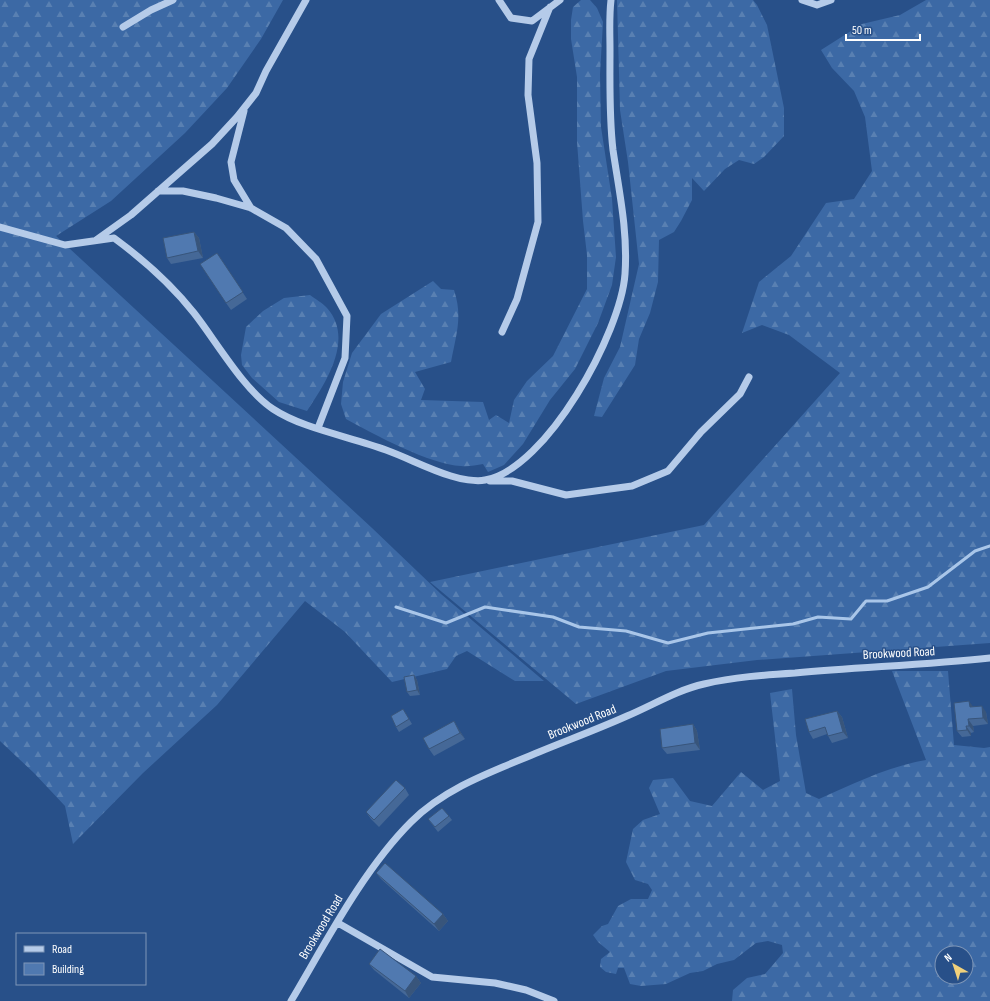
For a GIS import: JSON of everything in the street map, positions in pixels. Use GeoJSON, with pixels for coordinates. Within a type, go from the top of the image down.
{"type":"FeatureCollection","features":[{"type":"Feature","properties":{"kind":"street"},"geometry":{"type":"LineString","coordinates":[[123,28],[151,10],[173,0]]}},
{"type":"Feature","properties":{"kind":"street"},"geometry":{"type":"LineString","coordinates":[[94,241],[131,215],[212,144],[246,106],[256,93],[266,71],[306,0]]}},
{"type":"Feature","properties":{"kind":"street"},"geometry":{"type":"LineString","coordinates":[[499,0],[511,18],[532,21],[560,0]]}},
{"type":"Feature","properties":{"kind":"street"},"geometry":{"type":"LineString","coordinates":[[606,0],[610,8]]}},
{"type":"Feature","properties":{"kind":"street"},"geometry":{"type":"LineString","coordinates":[[484,481],[512,471],[538,445],[562,416],[589,374],[604,344],[617,309],[625,277],[626,243],[613,149],[609,97],[610,0]]}},
{"type":"Feature","properties":{"kind":"street"},"geometry":{"type":"LineString","coordinates":[[802,0],[817,5],[831,0]]}},
{"type":"Feature","properties":{"kind":"street"},"geometry":{"type":"LineString","coordinates":[[502,332],[517,299],[538,222],[537,163],[528,95],[529,59],[550,7]]}},
{"type":"Feature","properties":{"kind":"street"},"geometry":{"type":"LineString","coordinates":[[246,106],[231,162],[234,180],[251,208]]}},
{"type":"Feature","properties":{"kind":"street"},"geometry":{"type":"LineString","coordinates":[[158,191],[184,191],[251,208],[286,228],[316,259],[347,316],[345,358],[318,428]]}},
{"type":"Feature","properties":{"kind":"street"},"geometry":{"type":"LineString","coordinates":[[0,227],[65,245],[114,238],[148,263],[193,312],[251,388],[273,409],[298,421],[387,450],[453,477],[484,481],[512,481],[566,495],[632,486],[668,471],[701,432],[740,394],[749,377]]}},
{"type":"Feature","properties":{"kind":"street","name":"Brookwood Road"},"geometry":{"type":"LineString","coordinates":[[290,1001],[352,899],[396,838],[413,820],[432,804],[461,785],[701,684],[731,678],[954,662],[990,658]]}},
{"type":"Feature","properties":{"kind":"street"},"geometry":{"type":"LineString","coordinates":[[338,923],[432,977],[495,983],[526,990],[554,1001]]}},
{"type":"Feature","properties":{"kind":"green space"},"geometry":{"type":"Polygon","coordinates":[[[0,0],[283,0],[261,39],[227,88],[185,133],[111,201],[56,236],[372,528],[441,594],[544,681],[515,681],[467,651],[456,656],[447,669],[392,682],[345,632],[305,601],[217,705],[143,773],[73,844],[65,806],[34,773],[0,741],[0,0]]]}},
{"type":"Feature","properties":{"kind":"green space"},"geometry":{"type":"Polygon","coordinates":[[[581,0],[590,0],[597,8],[603,22],[600,74],[601,127],[612,199],[616,257],[612,285],[598,323],[575,369],[550,400],[523,444],[504,465],[488,472],[483,464],[464,466],[449,464],[419,455],[371,433],[346,419],[341,404],[343,382],[352,353],[381,314],[433,281],[441,289],[454,290],[458,309],[458,326],[451,362],[415,372],[425,389],[421,400],[483,402],[489,420],[496,415],[509,423],[514,400],[527,381],[553,356],[587,289],[587,255],[577,142],[577,77],[571,39],[573,7],[581,0]]]}},
{"type":"Feature","properties":{"kind":"green space"},"geometry":{"type":"Polygon","coordinates":[[[617,0],[753,0],[767,25],[784,108],[784,136],[764,157],[754,164],[739,160],[725,169],[704,191],[692,178],[692,200],[681,221],[674,232],[659,240],[658,282],[650,313],[639,339],[635,365],[602,417],[594,416],[604,378],[620,347],[639,264],[628,162],[620,110],[617,0]]]}},
{"type":"Feature","properties":{"kind":"green space"},"geometry":{"type":"Polygon","coordinates":[[[926,0],[990,0],[990,643],[757,660],[666,671],[576,704],[430,582],[704,525],[840,373],[789,335],[762,325],[742,333],[759,282],[791,256],[826,203],[854,199],[872,171],[865,117],[854,91],[832,68],[821,50],[862,24],[900,15],[926,0]]]}},
{"type":"Feature","properties":{"kind":"green space"},"geometry":{"type":"Polygon","coordinates":[[[310,295],[327,308],[335,320],[338,333],[338,347],[329,375],[307,411],[279,402],[252,378],[242,365],[241,355],[246,327],[263,311],[284,298],[310,295]]]}},
{"type":"Feature","properties":{"kind":"green space"},"geometry":{"type":"Polygon","coordinates":[[[892,671],[948,671],[954,745],[984,748],[990,747],[990,1001],[732,1001],[733,990],[747,978],[765,974],[783,953],[782,945],[768,941],[756,943],[734,960],[717,964],[703,971],[690,973],[666,984],[641,986],[630,984],[624,968],[618,968],[616,974],[606,972],[600,967],[601,959],[610,952],[598,942],[593,935],[602,926],[608,924],[618,906],[631,899],[648,899],[652,890],[648,884],[635,880],[626,862],[633,829],[643,820],[660,814],[649,788],[653,780],[673,778],[690,801],[712,806],[741,772],[763,790],[780,781],[770,693],[792,689],[796,735],[806,793],[819,799],[885,771],[926,760],[892,671]]]}},
{"type":"Feature","properties":{"kind":"building"},"geometry":{"type":"Polygon","coordinates":[[[194,232],[198,251],[167,258],[163,238],[194,232]]]}},
{"type":"Feature","properties":{"kind":"building"},"geometry":{"type":"Polygon","coordinates":[[[217,253],[243,292],[226,303],[200,264],[217,253]]]}},
{"type":"Feature","properties":{"kind":"building"},"geometry":{"type":"Polygon","coordinates":[[[414,675],[417,690],[407,692],[404,677],[414,675]]]}},
{"type":"Feature","properties":{"kind":"building"},"geometry":{"type":"Polygon","coordinates":[[[969,701],[970,707],[982,706],[983,718],[968,719],[969,726],[966,726],[967,730],[957,731],[954,703],[969,701]]]}},
{"type":"Feature","properties":{"kind":"building"},"geometry":{"type":"Polygon","coordinates":[[[403,709],[409,719],[396,727],[391,716],[403,709]]]}},
{"type":"Feature","properties":{"kind":"building"},"geometry":{"type":"Polygon","coordinates":[[[837,711],[843,732],[828,736],[825,727],[809,732],[805,719],[837,711]]]}},
{"type":"Feature","properties":{"kind":"building"},"geometry":{"type":"Polygon","coordinates":[[[454,721],[460,733],[429,749],[423,738],[454,721]]]}},
{"type":"Feature","properties":{"kind":"building"},"geometry":{"type":"Polygon","coordinates":[[[693,724],[695,743],[662,748],[660,729],[693,724]]]}},
{"type":"Feature","properties":{"kind":"building"},"geometry":{"type":"Polygon","coordinates":[[[396,780],[405,788],[374,820],[366,812],[396,780]]]}},
{"type":"Feature","properties":{"kind":"building"},"geometry":{"type":"Polygon","coordinates":[[[442,808],[449,816],[435,827],[428,819],[442,808]]]}},
{"type":"Feature","properties":{"kind":"building"},"geometry":{"type":"Polygon","coordinates":[[[385,863],[443,914],[434,924],[376,873],[385,863]]]}},
{"type":"Feature","properties":{"kind":"building"},"geometry":{"type":"Polygon","coordinates":[[[380,949],[416,976],[405,991],[369,964],[380,949]]]}},
{"type":"Feature","properties":{"kind":"waterway"},"geometry":{"type":"LineString","coordinates":[[396,607],[446,623],[485,607],[553,617],[579,627],[626,631],[668,643],[708,633],[793,624],[818,617],[851,619],[866,601],[887,601],[928,587],[975,551],[990,546]]}}]}
